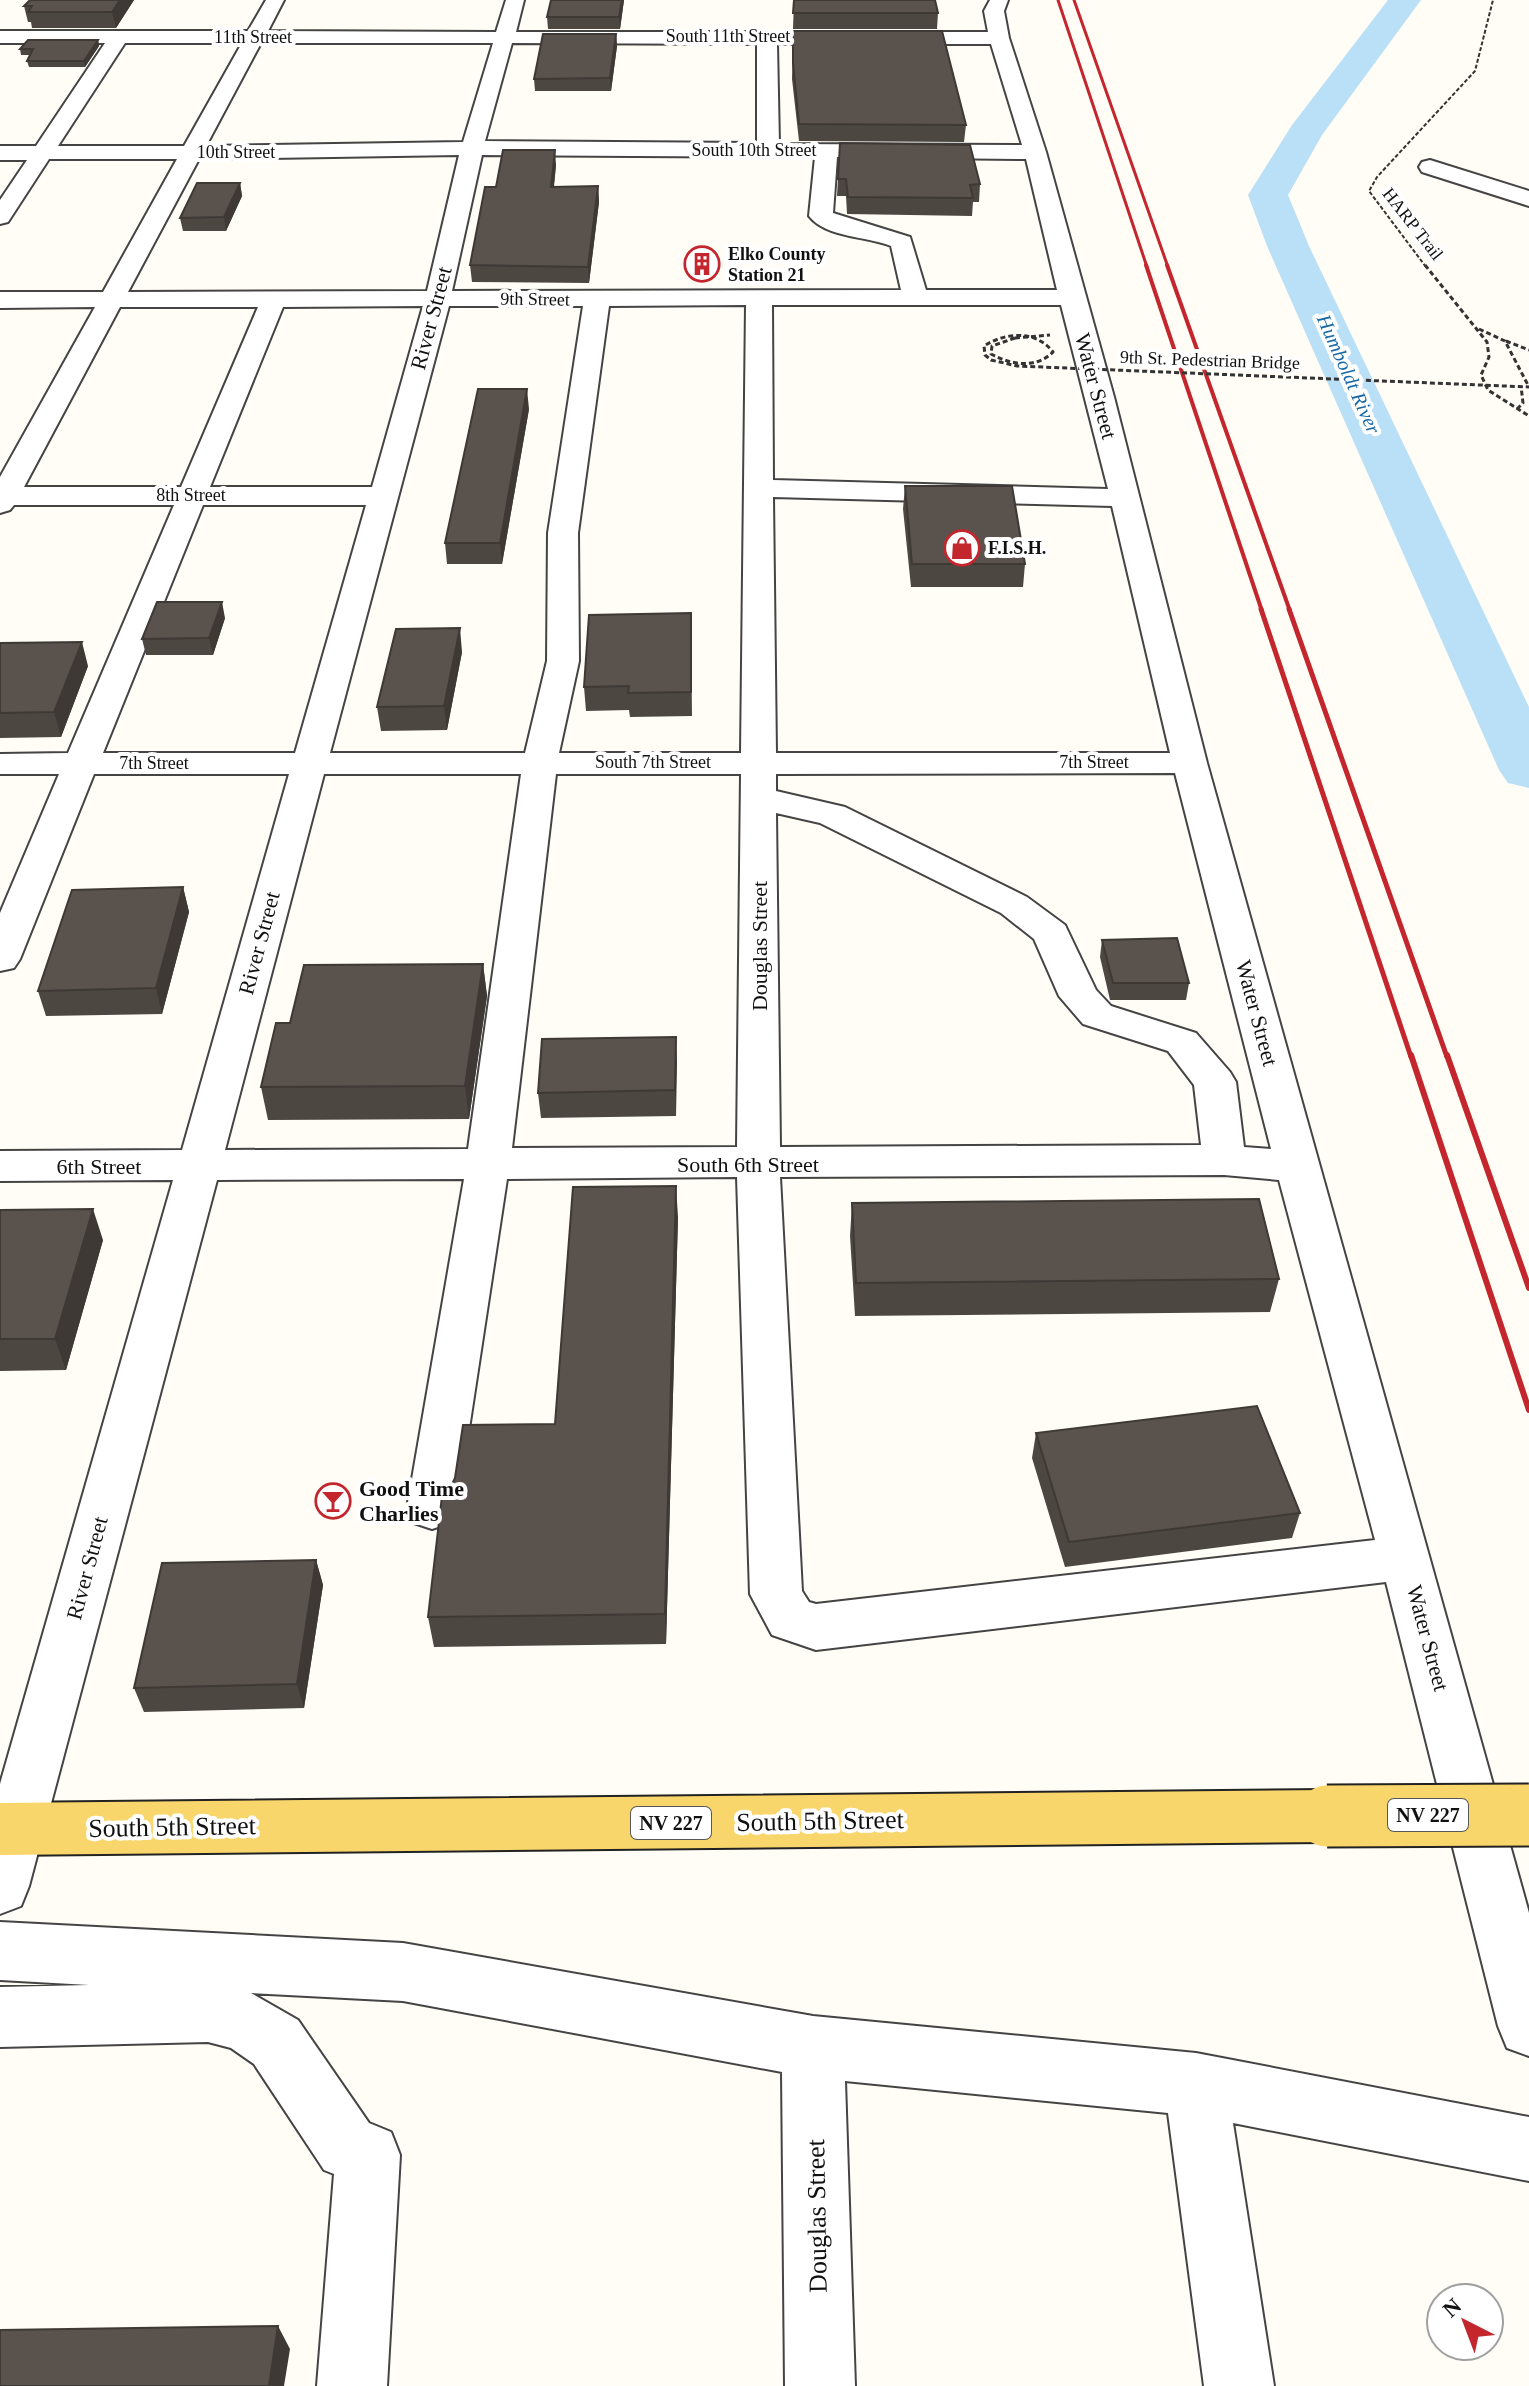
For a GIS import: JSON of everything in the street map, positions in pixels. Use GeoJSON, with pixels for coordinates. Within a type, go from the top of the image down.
{"type":"FeatureCollection","features":[{"type":"Feature","properties":{"kind":"main road","name":"South 5th Street"},"geometry":{"type":"LineString","coordinates":[[8,1829],[1529,1815]]}},
{"type":"Feature","properties":{"kind":"street"},"geometry":{"type":"LineString","coordinates":[[1,499],[275,0]]}},
{"type":"Feature","properties":{"kind":"street","name":"11th Street"},"geometry":{"type":"LineString","coordinates":[[1,39],[255,37],[510,18]]}},
{"type":"Feature","properties":{"kind":"street","name":"South 11th Street"},"geometry":{"type":"LineString","coordinates":[[510,18],[767,36],[999,19]]}},
{"type":"Feature","properties":{"kind":"street","name":"River Street"},"geometry":{"type":"LineString","coordinates":[[0,1886],[8,1829],[198,1166],[437,298],[472,148],[510,18]]}},
{"type":"Feature","properties":{"kind":"street","name":"Water Street"},"geometry":{"type":"LineString","coordinates":[[999,19],[1035,152],[1065,316],[1100,397],[1190,763],[1297,1166],[1406,1558],[1529,2026]]}},
{"type":"Feature","properties":{"kind":"street"},"geometry":{"type":"LineString","coordinates":[[767,36],[768,150]]}},
{"type":"Feature","properties":{"kind":"street"},"geometry":{"type":"LineString","coordinates":[[0,217],[119,37]]}},
{"type":"Feature","properties":{"kind":"street","name":"South 10th Street"},"geometry":{"type":"LineString","coordinates":[[472,148],[1035,152]]}},
{"type":"Feature","properties":{"kind":"street","name":"10th Street"},"geometry":{"type":"LineString","coordinates":[[0,153],[472,148]]}},
{"type":"Feature","properties":{"kind":"street"},"geometry":{"type":"LineString","coordinates":[[827,150],[821,216],[844,227],[886,234],[902,242],[915,298]]}},
{"type":"Feature","properties":{"kind":"street"},"geometry":{"type":"LineString","coordinates":[[1430,167],[1529,199]]}},
{"type":"Feature","properties":{"kind":"street","name":"9th Street"},"geometry":{"type":"LineString","coordinates":[[0,300],[915,298],[1065,316]]}},
{"type":"Feature","properties":{"kind":"street"},"geometry":{"type":"LineString","coordinates":[[0,959],[274,299]]}},
{"type":"Feature","properties":{"kind":"street"},"geometry":{"type":"LineString","coordinates":[[432,1508],[488,1164],[540,762],[563,661],[563,533],[597,299]]}},
{"type":"Feature","properties":{"kind":"street","name":"Douglas Street"},"geometry":{"type":"LineString","coordinates":[[759,299],[758,1164],[776,1594],[791,1619],[816,1627],[1406,1558]]}},
{"type":"Feature","properties":{"kind":"street"},"geometry":{"type":"LineString","coordinates":[[757,488],[1125,498]]}},
{"type":"Feature","properties":{"kind":"street","name":"8th Street"},"geometry":{"type":"LineString","coordinates":[[1,499],[191,494],[382,496]]}},
{"type":"Feature","properties":{"kind":"street","name":"South 7th Street"},"geometry":{"type":"LineString","coordinates":[[308,763],[540,762],[758,780],[998,761]]}},
{"type":"Feature","properties":{"kind":"street","name":"7th Street"},"geometry":{"type":"LineString","coordinates":[[998,761],[1190,763]]}},
{"type":"Feature","properties":{"kind":"street","name":"7th Street"},"geometry":{"type":"LineString","coordinates":[[0,764],[308,763]]}},
{"type":"Feature","properties":{"kind":"street"},"geometry":{"type":"LineString","coordinates":[[758,780],[1014,905],[1051,933],[1079,996],[1097,1015],[1182,1042],[1215,1082],[1224,1160]]}},
{"type":"Feature","properties":{"kind":"street","name":"South 6th Street"},"geometry":{"type":"LineString","coordinates":[[198,1166],[1224,1160],[1297,1166]]}},
{"type":"Feature","properties":{"kind":"street","name":"6th Street"},"geometry":{"type":"LineString","coordinates":[[0,1166],[198,1166]]}},
{"type":"Feature","properties":{"kind":"street"},"geometry":{"type":"LineString","coordinates":[[0,1951],[403,1972],[813,2047],[1196,2084],[1529,2149]]}},
{"type":"Feature","properties":{"kind":"street"},"geometry":{"type":"LineString","coordinates":[[0,2017],[208,2012],[245,2021],[276,2042],[347,2147],[368,2155],[352,2386]]}},
{"type":"Feature","properties":{"kind":"street","name":"Douglas Street"},"geometry":{"type":"LineString","coordinates":[[813,2047],[820,2386]]}},
{"type":"Feature","properties":{"kind":"street"},"geometry":{"type":"LineString","coordinates":[[1196,2084],[1239,2386]]}},
{"type":"Feature","properties":{"kind":"path","name":"HARP Trail"},"geometry":{"type":"LineString","coordinates":[[1479,329],[1377,205],[1369,191],[1377,177],[1475,71],[1493,0]]}},
{"type":"Feature","properties":{"kind":"path","name":"9th St. Pedestrian Bridge"},"geometry":{"type":"LineString","coordinates":[[1065,316],[1015,338],[992,346],[991,354],[1005,361],[1026,363],[1044,360],[1053,352],[1044,342],[1012,336],[991,340],[984,346],[985,355],[991,360],[1017,366],[1529,387]]}},
{"type":"Feature","properties":{"kind":"path"},"geometry":{"type":"LineString","coordinates":[[1479,329],[1529,350]]}},
{"type":"Feature","properties":{"kind":"path"},"geometry":{"type":"LineString","coordinates":[[1479,329],[1489,350],[1481,375],[1488,390],[1529,416]]}},
{"type":"Feature","properties":{"kind":"path"},"geometry":{"type":"LineString","coordinates":[[1505,341],[1529,387]]}},
{"type":"Feature","properties":{"kind":"path"},"geometry":{"type":"LineString","coordinates":[[1517,409],[1523,403],[1521,386]]}},
{"type":"Feature","properties":{"kind":"building"},"geometry":{"type":"Polygon","coordinates":[[[30,0],[120,0],[112,12],[28,12],[32,6],[24,6],[30,0]]]}},
{"type":"Feature","properties":{"kind":"building"},"geometry":{"type":"Polygon","coordinates":[[[551,0],[622,0],[619,17],[547,17],[551,0]]]}},
{"type":"Feature","properties":{"kind":"building"},"geometry":{"type":"Polygon","coordinates":[[[794,0],[935,0],[938,13],[793,13],[794,0]]]}},
{"type":"Feature","properties":{"kind":"building"},"geometry":{"type":"Polygon","coordinates":[[[793,31],[942,31],[966,125],[799,124],[793,31]]]}},
{"type":"Feature","properties":{"kind":"building"},"geometry":{"type":"Polygon","coordinates":[[[543,34],[616,34],[610,78],[534,79],[543,34]]]}},
{"type":"Feature","properties":{"kind":"building"},"geometry":{"type":"Polygon","coordinates":[[[28,40],[98,40],[84,61],[27,61],[33,49],[20,49],[28,40]]]}},
{"type":"Feature","properties":{"kind":"building"},"geometry":{"type":"Polygon","coordinates":[[[840,143],[970,145],[980,184],[970,185],[973,198],[848,197],[846,179],[838,179],[840,143]]]}},
{"type":"Feature","properties":{"kind":"building"},"geometry":{"type":"Polygon","coordinates":[[[503,150],[555,150],[551,187],[598,186],[588,267],[470,265],[485,187],[496,187],[503,150]]]}},
{"type":"Feature","properties":{"kind":"building"},"geometry":{"type":"Polygon","coordinates":[[[197,183],[240,183],[224,217],[180,218],[197,183]]]}},
{"type":"Feature","properties":{"kind":"building"},"geometry":{"type":"Polygon","coordinates":[[[478,389],[527,389],[500,543],[445,543],[478,389]]]}},
{"type":"Feature","properties":{"kind":"building","name":"F.I.S.H."},"geometry":{"type":"Polygon","coordinates":[[[905,486],[1012,486],[1025,564],[912,564],[905,486]]]}},
{"type":"Feature","properties":{"kind":"building"},"geometry":{"type":"Polygon","coordinates":[[[157,602],[222,602],[209,638],[142,639],[157,602]]]}},
{"type":"Feature","properties":{"kind":"building"},"geometry":{"type":"Polygon","coordinates":[[[691,613],[691,692],[628,693],[629,686],[584,687],[589,615],[691,613]]]}},
{"type":"Feature","properties":{"kind":"building"},"geometry":{"type":"Polygon","coordinates":[[[460,628],[444,706],[377,707],[396,629],[460,628]]]}},
{"type":"Feature","properties":{"kind":"building"},"geometry":{"type":"Polygon","coordinates":[[[82,642],[54,712],[0,713],[0,643],[82,642]]]}},
{"type":"Feature","properties":{"kind":"building"},"geometry":{"type":"Polygon","coordinates":[[[183,887],[156,988],[38,991],[72,890],[183,887]]]}},
{"type":"Feature","properties":{"kind":"building"},"geometry":{"type":"Polygon","coordinates":[[[1177,938],[1189,983],[1113,983],[1102,940],[1177,938]]]}},
{"type":"Feature","properties":{"kind":"building"},"geometry":{"type":"Polygon","coordinates":[[[483,964],[465,1086],[261,1087],[276,1023],[290,1023],[304,965],[483,964]]]}},
{"type":"Feature","properties":{"kind":"building"},"geometry":{"type":"Polygon","coordinates":[[[676,1037],[675,1090],[538,1093],[542,1039],[676,1037]]]}},
{"type":"Feature","properties":{"kind":"building"},"geometry":{"type":"Polygon","coordinates":[[[676,1186],[665,1614],[428,1617],[442,1496],[447,1494],[455,1478],[463,1425],[555,1424],[573,1187],[676,1186]]]}},
{"type":"Feature","properties":{"kind":"building"},"geometry":{"type":"Polygon","coordinates":[[[1259,1199],[1279,1279],[856,1283],[852,1203],[1259,1199]]]}},
{"type":"Feature","properties":{"kind":"building"},"geometry":{"type":"Polygon","coordinates":[[[93,1209],[55,1339],[0,1339],[0,1210],[93,1209]]]}},
{"type":"Feature","properties":{"kind":"building"},"geometry":{"type":"Polygon","coordinates":[[[1257,1406],[1300,1513],[1069,1542],[1036,1433],[1257,1406]]]}},
{"type":"Feature","properties":{"kind":"building"},"geometry":{"type":"Polygon","coordinates":[[[316,1560],[297,1684],[134,1688],[162,1563],[316,1560]]]}},
{"type":"Feature","properties":{"kind":"building"},"geometry":{"type":"Polygon","coordinates":[[[278,2326],[269,2386],[0,2386],[0,2330],[278,2326]]]}},
{"type":"Feature","properties":{"kind":"waterway","name":"Humboldt River"},"geometry":{"type":"LineString","coordinates":[[1405,0],[1305,133],[1268,195],[1288,246],[1529,770]]}},
{"type":"Feature","properties":{"kind":"railway"},"geometry":{"type":"LineString","coordinates":[[1058,0],[1147,267]]}},
{"type":"Feature","properties":{"kind":"railway"},"geometry":{"type":"LineString","coordinates":[[1074,0],[1168,267]]}},
{"type":"Feature","properties":{"kind":"railway"},"geometry":{"type":"LineString","coordinates":[[1146,265],[1262,611]]}},
{"type":"Feature","properties":{"kind":"railway"},"geometry":{"type":"LineString","coordinates":[[1167,265],[1290,611]]}},
{"type":"Feature","properties":{"kind":"railway"},"geometry":{"type":"LineString","coordinates":[[1261,609],[1411,1057]]}},
{"type":"Feature","properties":{"kind":"railway"},"geometry":{"type":"LineString","coordinates":[[1289,609],[1447,1057]]}},
{"type":"Feature","properties":{"kind":"railway"},"geometry":{"type":"LineString","coordinates":[[1411,1055],[1529,1410]]}},
{"type":"Feature","properties":{"kind":"railway"},"geometry":{"type":"LineString","coordinates":[[1447,1055],[1529,1288]]}},
{"type":"Feature","properties":{"kind":"place","name":"Elko County Station 21"},"geometry":{"type":"Point","coordinates":[702,264]}},
{"type":"Feature","properties":{"kind":"place","name":"F.I.S.H."},"geometry":{"type":"Point","coordinates":[962,548]}},
{"type":"Feature","properties":{"kind":"place","name":"Good Time Charlies"},"geometry":{"type":"Point","coordinates":[333,1501]}}]}
